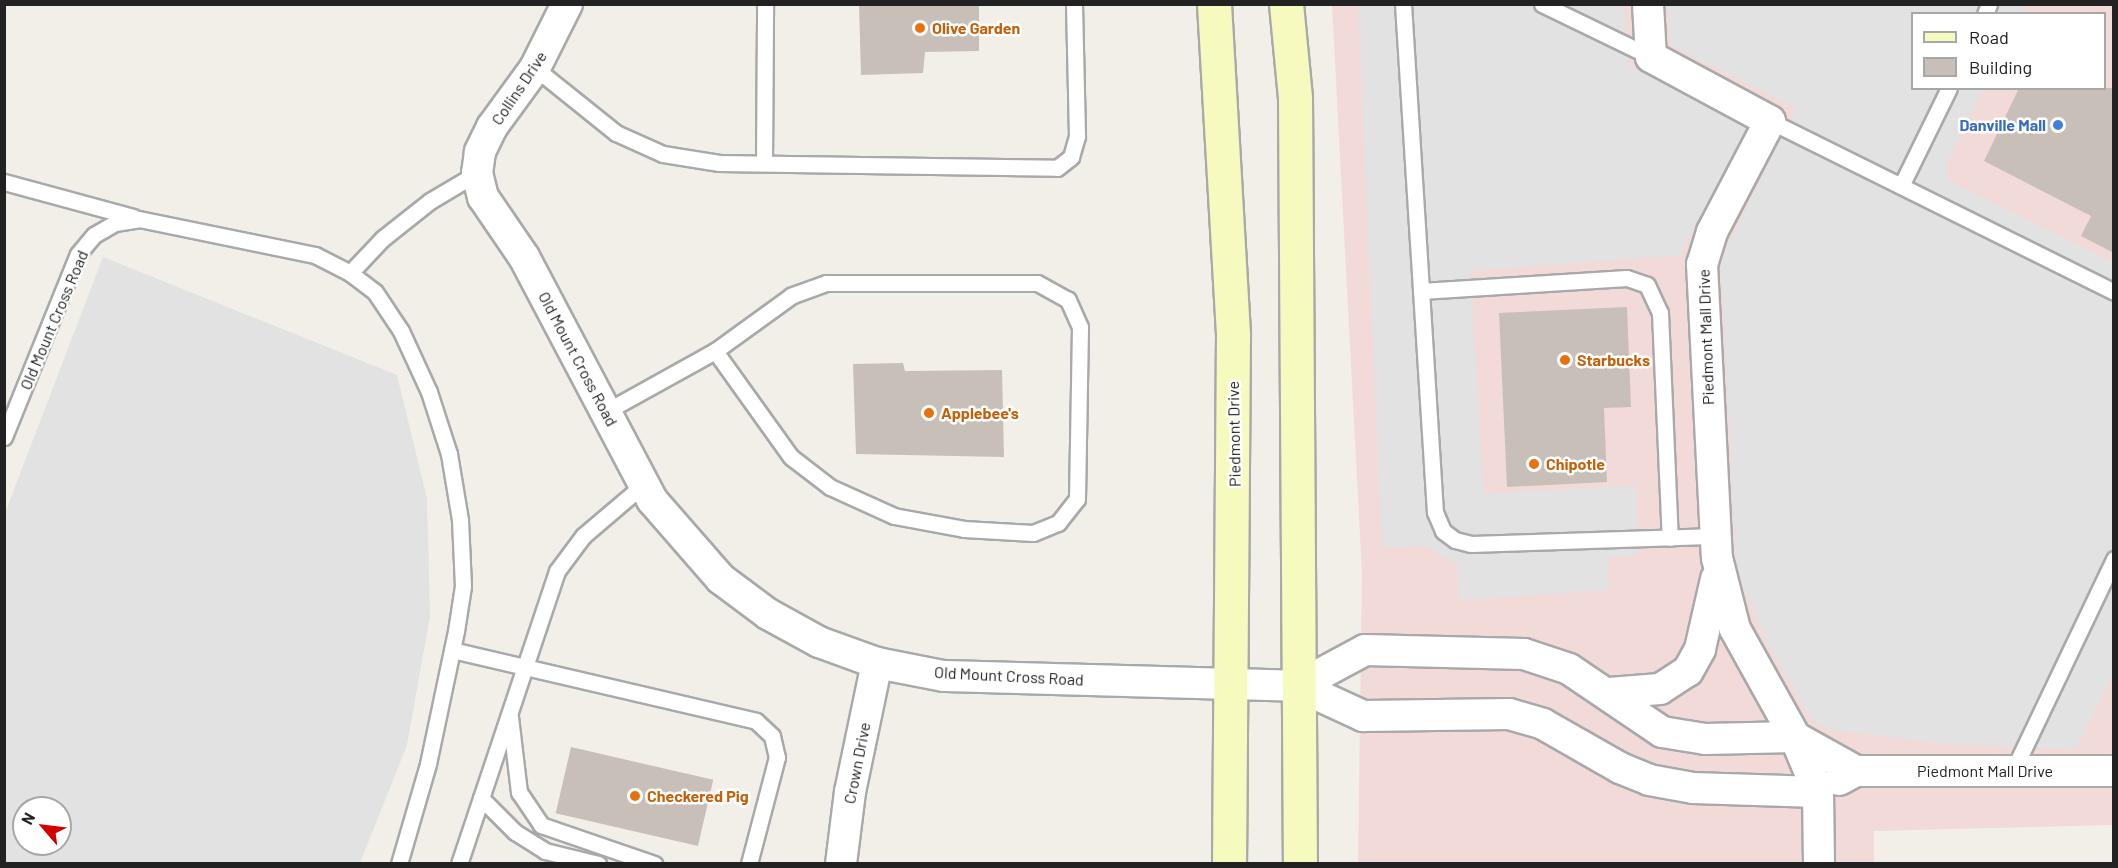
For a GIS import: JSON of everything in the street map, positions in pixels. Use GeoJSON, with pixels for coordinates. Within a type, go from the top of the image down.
{"type":"FeatureCollection","features":[{"type":"Feature","properties":{"kind":"main road","name":"Piedmont Drive"},"geometry":{"type":"LineString","coordinates":[[1214,4],[1233,334],[1229,864]]}},
{"type":"Feature","properties":{"kind":"main road"},"geometry":{"type":"LineString","coordinates":[[1286,4],[1295,98],[1300,864]]}},
{"type":"Feature","properties":{"kind":"street","name":"Collins Drive"},"geometry":{"type":"LineString","coordinates":[[477,173],[480,152],[492,128],[535,68],[567,4]]}},
{"type":"Feature","properties":{"kind":"street"},"geometry":{"type":"LineString","coordinates":[[1648,4],[1651,57],[1770,121]]}},
{"type":"Feature","properties":{"kind":"street","name":"Piedmont Mall Drive"},"geometry":{"type":"LineString","coordinates":[[1770,121],[1712,232],[1702,264],[1718,570],[1735,628],[1795,737],[1818,792],[1856,771],[2114,771]]}},
{"type":"Feature","properties":{"kind":"street","name":"Old Mount Cross Road"},"geometry":{"type":"LineString","coordinates":[[477,173],[483,197],[524,257],[644,484],[673,528],[721,579],[768,614],[819,642],[877,663],[943,676],[1298,686],[1363,716],[1482,713],[1523,717],[1629,773],[1664,783],[1711,789],[1818,792]]}},
{"type":"Feature","properties":{"kind":"street"},"geometry":{"type":"LineString","coordinates":[[1609,693],[1660,689],[1688,671],[1700,649],[1718,570]]}},
{"type":"Feature","properties":{"kind":"street","name":"Old Mount Cross Road"},"geometry":{"type":"LineString","coordinates":[[1298,686],[1365,650],[1481,651],[1541,657],[1609,693],[1656,729],[1682,736],[1795,737]]}},
{"type":"Feature","properties":{"kind":"street","name":"Crown Drive"},"geometry":{"type":"LineString","coordinates":[[841,864],[850,792],[877,663]]}},
{"type":"Feature","properties":{"kind":"street","name":"Piedmont Mall Drive"},"geometry":{"type":"LineString","coordinates":[[1795,737],[1856,771]]}},
{"type":"Feature","properties":{"kind":"street"},"geometry":{"type":"LineString","coordinates":[[1818,792],[1819,864]]}},
{"type":"Feature","properties":{"kind":"lane"},"geometry":{"type":"LineString","coordinates":[[764,163],[765,4]]}},
{"type":"Feature","properties":{"kind":"lane"},"geometry":{"type":"LineString","coordinates":[[535,68],[616,133],[663,154],[719,163],[1057,168],[1071,157],[1077,136],[1074,4]]}},
{"type":"Feature","properties":{"kind":"lane"},"geometry":{"type":"LineString","coordinates":[[1403,4],[1435,512],[1448,536],[1471,544],[1716,536]]}},
{"type":"Feature","properties":{"kind":"lane"},"geometry":{"type":"LineString","coordinates":[[1542,4],[1651,57]]}},
{"type":"Feature","properties":{"kind":"lane"},"geometry":{"type":"LineString","coordinates":[[1901,186],[1948,90]]}},
{"type":"Feature","properties":{"kind":"lane"},"geometry":{"type":"LineString","coordinates":[[1770,121],[2114,292]]}},
{"type":"Feature","properties":{"kind":"lane"},"geometry":{"type":"LineString","coordinates":[[350,273],[382,240],[430,201],[477,173]]}},
{"type":"Feature","properties":{"kind":"lane"},"geometry":{"type":"LineString","coordinates":[[4,182],[139,219]]}},
{"type":"Feature","properties":{"kind":"lane","name":"Old Mount Cross Road"},"geometry":{"type":"LineString","coordinates":[[4,437],[78,254],[94,235],[115,223],[139,219],[315,255],[350,273],[375,292],[401,331],[429,392],[449,454],[460,520],[463,586],[428,764],[399,864]]}},
{"type":"Feature","properties":{"kind":"lane"},"geometry":{"type":"LineString","coordinates":[[1421,291],[1626,278],[1647,285],[1660,313],[1670,538]]}},
{"type":"Feature","properties":{"kind":"lane"},"geometry":{"type":"LineString","coordinates":[[605,412],[715,351],[791,296],[826,283],[1037,283],[1068,300],[1080,327],[1077,499],[1058,523],[1033,533],[964,529],[894,516],[830,487],[791,457],[715,351]]}},
{"type":"Feature","properties":{"kind":"lane"},"geometry":{"type":"LineString","coordinates":[[459,864],[522,666],[557,570],[583,536],[644,484]]}},
{"type":"Feature","properties":{"kind":"lane"},"geometry":{"type":"LineString","coordinates":[[2013,771],[2114,559]]}},
{"type":"Feature","properties":{"kind":"lane"},"geometry":{"type":"LineString","coordinates":[[452,650],[756,722],[772,736],[777,757],[749,864]]}},
{"type":"Feature","properties":{"kind":"lane"},"geometry":{"type":"LineString","coordinates":[[510,708],[519,792],[541,825],[654,864]]}},
{"type":"Feature","properties":{"kind":"lane"},"geometry":{"type":"LineString","coordinates":[[481,798],[515,832],[545,850],[598,864]]}},
{"type":"Feature","properties":{"kind":"shaded area","name":"Danville Mall"},"geometry":{"type":"Polygon","coordinates":[[[1332,5],[2113,5],[2113,825],[1874,831],[1874,863],[1358,863],[1362,573],[1332,5]]]}},
{"type":"Feature","properties":{"kind":"shaded area"},"geometry":{"type":"Polygon","coordinates":[[[1358,5],[1624,5],[1628,66],[1747,125],[1680,255],[1470,271],[1484,494],[1636,485],[1638,556],[1608,558],[1609,590],[1460,600],[1457,565],[1427,546],[1382,548],[1358,5]]]}},
{"type":"Feature","properties":{"kind":"shaded area"},"geometry":{"type":"Polygon","coordinates":[[[1668,5],[2025,5],[2021,12],[1911,12],[1911,90],[1984,90],[1947,164],[1948,180],[2113,262],[2113,674],[2076,750],[1945,744],[1827,729],[1812,720],[1767,643],[1736,568],[1721,260],[1796,108],[1670,45],[1668,5]]]}},
{"type":"Feature","properties":{"kind":"shaded area"},"geometry":{"type":"Polygon","coordinates":[[[103,257],[397,375],[427,499],[430,616],[407,745],[360,863],[5,863],[5,513],[103,257]]]}},
{"type":"Feature","properties":{"kind":"building","name":"Olive Garden"},"geometry":{"type":"Polygon","coordinates":[[[859,4],[979,4],[979,51],[925,52],[923,73],[861,75],[859,4]]]}},
{"type":"Feature","properties":{"kind":"building","name":"Danville Mall"},"geometry":{"type":"Polygon","coordinates":[[[2106,88],[2114,88],[2114,253],[2081,236],[2091,216],[1984,161],[2018,90],[2106,90],[2106,88]]]}},
{"type":"Feature","properties":{"kind":"building","name":"Starbucks"},"geometry":{"type":"Polygon","coordinates":[[[1627,307],[1631,407],[1604,408],[1607,482],[1507,487],[1499,313],[1627,307]]]}},
{"type":"Feature","properties":{"kind":"building","name":"Applebee's"},"geometry":{"type":"Polygon","coordinates":[[[903,363],[905,371],[1002,370],[1004,457],[856,454],[853,364],[903,363]]]}},
{"type":"Feature","properties":{"kind":"building","name":"Checkered Pig"},"geometry":{"type":"Polygon","coordinates":[[[571,747],[713,780],[698,846],[556,813],[571,747]]]}},
{"type":"Feature","properties":{"kind":"place","name":"Olive Garden"},"geometry":{"type":"Point","coordinates":[920,28]}},
{"type":"Feature","properties":{"kind":"place","name":"Danville Mall"},"geometry":{"type":"Point","coordinates":[2058,125]}},
{"type":"Feature","properties":{"kind":"place","name":"Starbucks"},"geometry":{"type":"Point","coordinates":[1565,360]}},
{"type":"Feature","properties":{"kind":"place","name":"Applebee's"},"geometry":{"type":"Point","coordinates":[929,413]}},
{"type":"Feature","properties":{"kind":"place","name":"Chipotle"},"geometry":{"type":"Point","coordinates":[1534,464]}},
{"type":"Feature","properties":{"kind":"place","name":"Checkered Pig"},"geometry":{"type":"Point","coordinates":[635,796]}}]}
